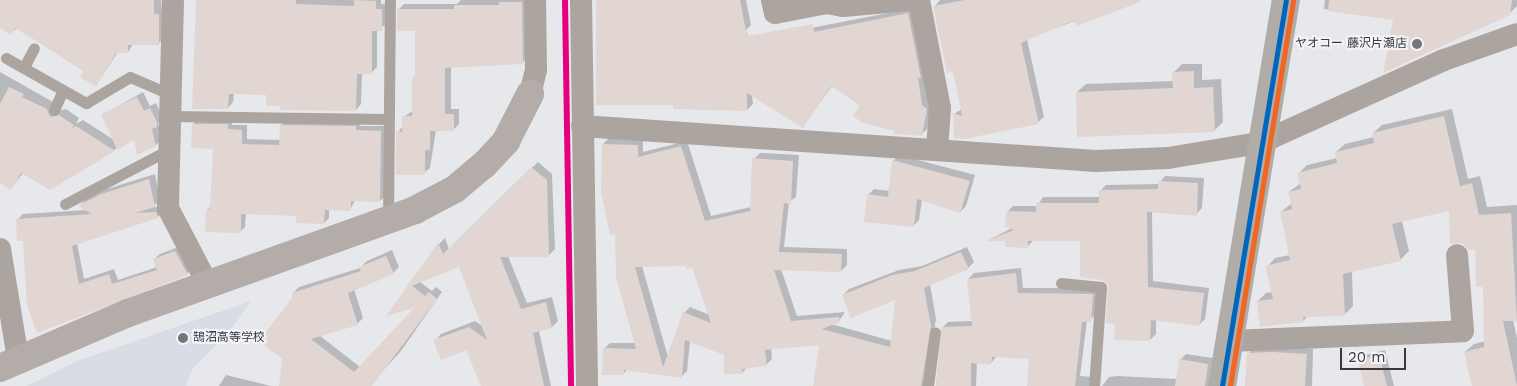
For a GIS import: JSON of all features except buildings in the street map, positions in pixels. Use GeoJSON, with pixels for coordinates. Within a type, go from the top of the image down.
{"type":"FeatureCollection","features":[{"type":"Feature","properties":{"kind":"highway"},"geometry":{"type":"LineString","coordinates":[[1222,386],[1260,144],[1286,0]]}},
{"type":"Feature","properties":{"kind":"street"},"geometry":{"type":"LineString","coordinates":[[173,0],[172,106],[168,208],[208,286]]}},
{"type":"Feature","properties":{"kind":"street"},"geometry":{"type":"LineString","coordinates":[[0,249],[9,364],[128,313],[208,286],[388,220],[456,189],[484,165],[506,140],[530,94],[536,70],[535,0]]}},
{"type":"Feature","properties":{"kind":"street"},"geometry":{"type":"LineString","coordinates":[[581,0],[587,386]]}},
{"type":"Feature","properties":{"kind":"street"},"geometry":{"type":"LineString","coordinates":[[772,0],[775,13],[827,3],[843,6],[910,0]]}},
{"type":"Feature","properties":{"kind":"street"},"geometry":{"type":"LineString","coordinates":[[919,0],[940,108],[937,149]]}},
{"type":"Feature","properties":{"kind":"street"},"geometry":{"type":"LineString","coordinates":[[582,126],[1096,161],[1129,161],[1260,144],[1444,60],[1517,34]]}},
{"type":"Feature","properties":{"kind":"street"},"geometry":{"type":"LineString","coordinates":[[1229,341],[1463,331],[1458,255]]}},
{"type":"Feature","properties":{"kind":"lane"},"geometry":{"type":"LineString","coordinates":[[388,220],[390,0]]}},
{"type":"Feature","properties":{"kind":"lane"},"geometry":{"type":"LineString","coordinates":[[24,67],[34,48]]}},
{"type":"Feature","properties":{"kind":"lane"},"geometry":{"type":"LineString","coordinates":[[6,58],[86,103],[130,77],[172,106],[388,119]]}},
{"type":"Feature","properties":{"kind":"lane"},"geometry":{"type":"LineString","coordinates":[[54,110],[63,90]]}},
{"type":"Feature","properties":{"kind":"lane"},"geometry":{"type":"LineString","coordinates":[[65,204],[170,149]]}},
{"type":"Feature","properties":{"kind":"lane"},"geometry":{"type":"LineString","coordinates":[[1061,283],[1101,287],[1094,386]]}},
{"type":"Feature","properties":{"kind":"lane"},"geometry":{"type":"LineString","coordinates":[[928,386],[935,332]]}},
{"type":"Feature","properties":{"kind":"shaded area","name":"鵠沼高等学校"},"geometry":{"type":"Polygon","coordinates":[[[251,301],[229,332],[193,368],[186,386],[27,386],[77,361],[251,301]]]}},
{"type":"Feature","properties":{"kind":"transit line"},"geometry":{"type":"LineString","coordinates":[[565,0],[571,386]]}},
{"type":"Feature","properties":{"kind":"transit line"},"geometry":{"type":"LineString","coordinates":[[1222,386],[1286,0]]}},
{"type":"Feature","properties":{"kind":"transit line"},"geometry":{"type":"LineString","coordinates":[[1230,386],[1293,1]]}},
{"type":"Feature","properties":{"kind":"place","name":"ヤオコー 藤沢片瀬店"},"geometry":{"type":"Point","coordinates":[1417,44]}},
{"type":"Feature","properties":{"kind":"place","name":"鵠沼高等学校"},"geometry":{"type":"Point","coordinates":[183,338]}}]}
